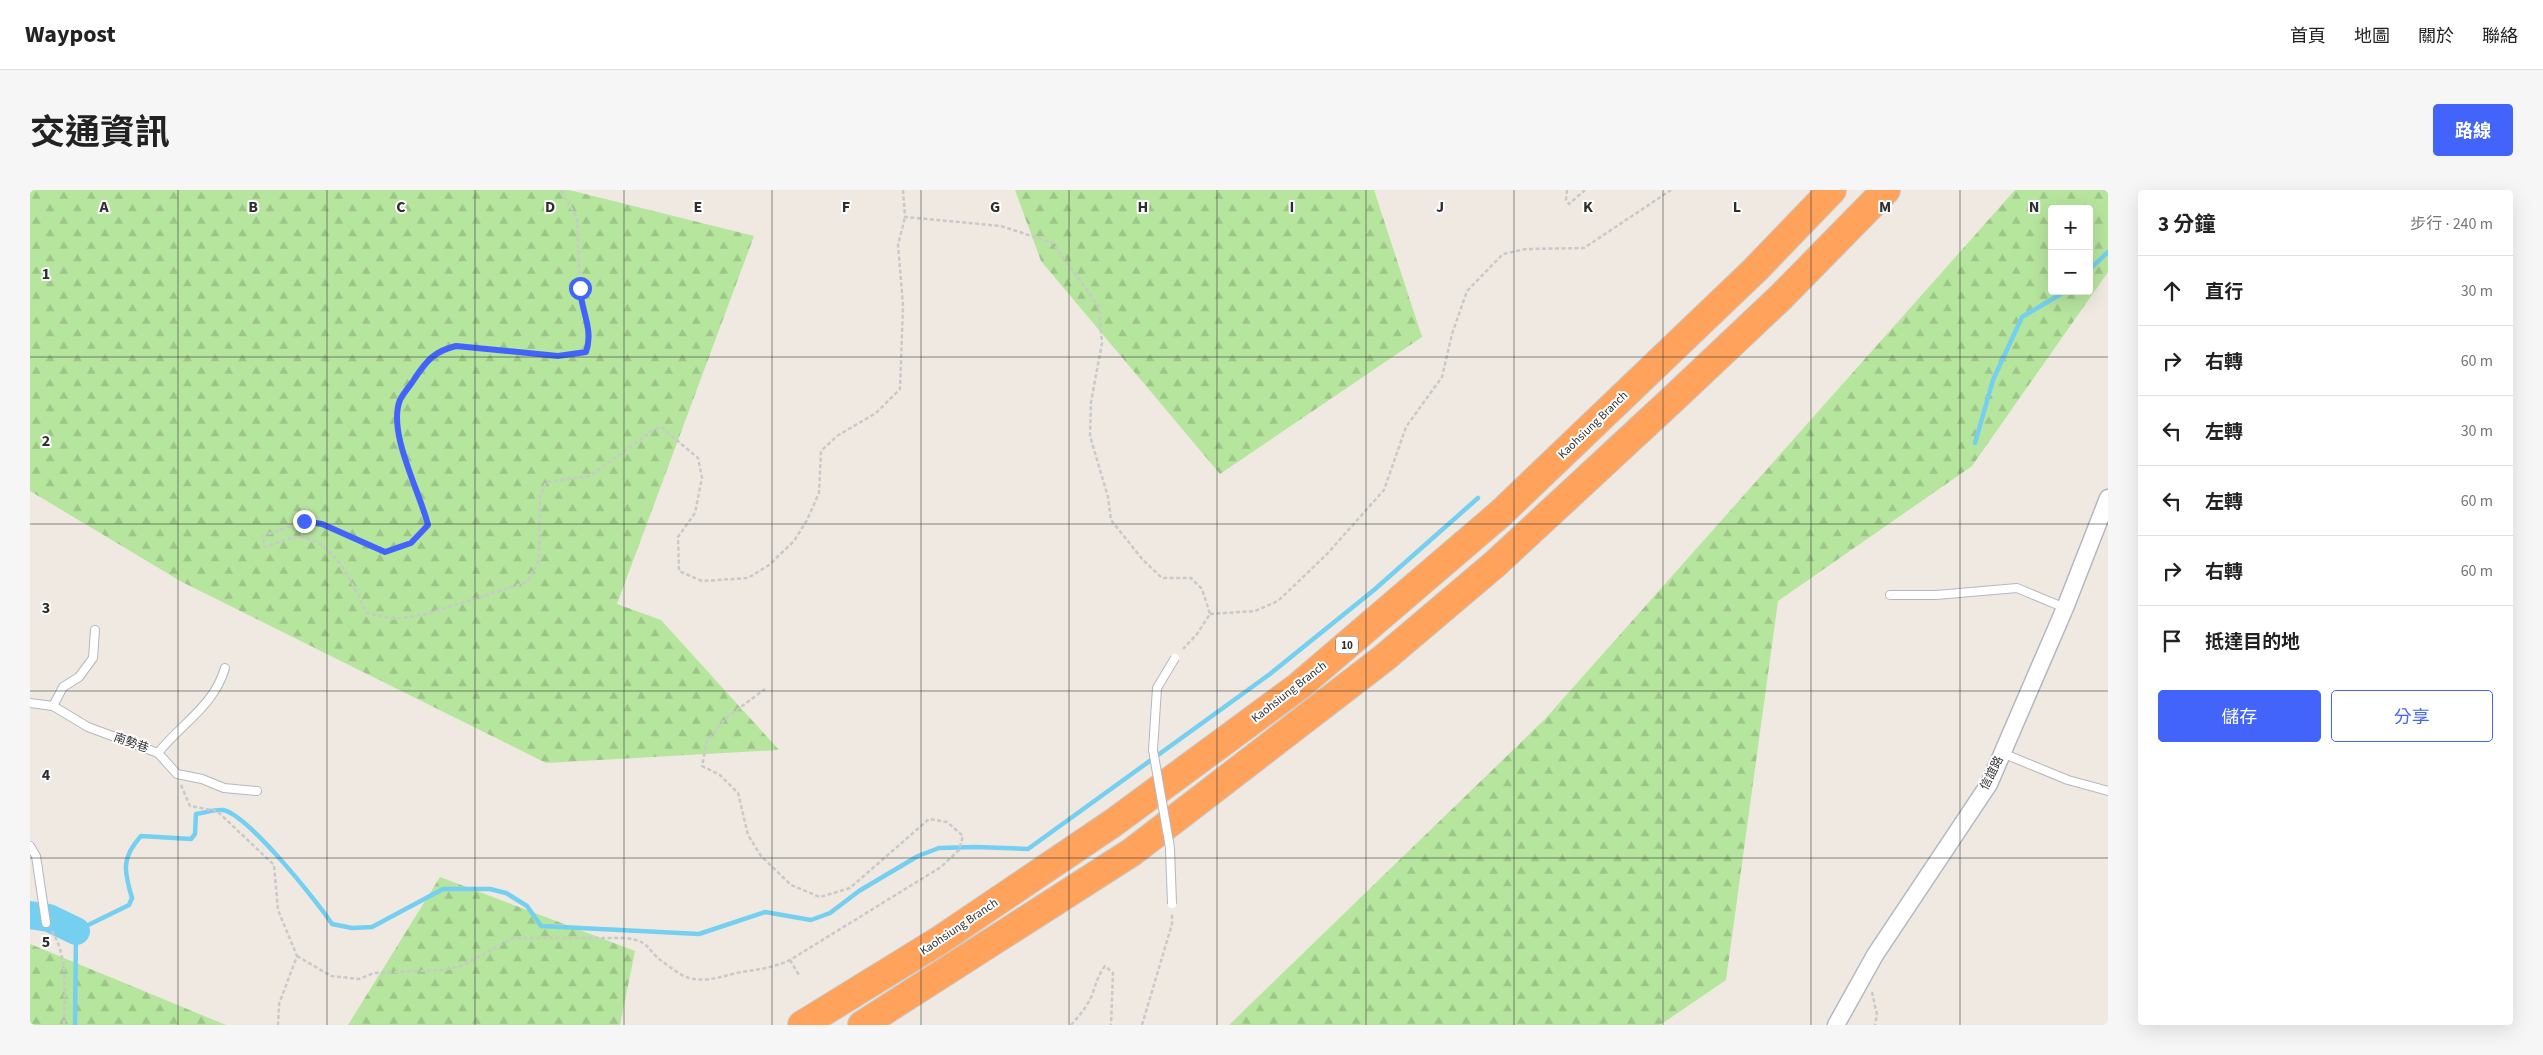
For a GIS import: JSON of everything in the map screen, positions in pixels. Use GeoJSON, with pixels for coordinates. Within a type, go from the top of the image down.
{"type":"FeatureCollection","features":[{"type":"Feature","properties":{"kind":"highway","name":"Kaohsiung Branch"},"geometry":{"type":"LineString","coordinates":[[802,1025],[940,940],[1112,823],[1299,686],[1501,513],[1755,270],[1832,190]]}},
{"type":"Feature","properties":{"kind":"highway"},"geometry":{"type":"LineString","coordinates":[[862,1025],[1132,852],[1384,658],[1496,564],[1781,297],[1886,190]]}},
{"type":"Feature","properties":{"kind":"street","name":"信誼路"},"geometry":{"type":"LineString","coordinates":[[1836,1025],[1867,969],[1988,784],[2065,608],[2108,498]]}},
{"type":"Feature","properties":{"kind":"lane"},"geometry":{"type":"LineString","coordinates":[[1890,595],[1936,595],[2017,588],[2065,608]]}},
{"type":"Feature","properties":{"kind":"lane"},"geometry":{"type":"LineString","coordinates":[[54,706],[63,687],[79,677],[93,658],[96,630]]}},
{"type":"Feature","properties":{"kind":"lane"},"geometry":{"type":"LineString","coordinates":[[1172,904],[1170,848],[1153,750],[1157,688],[1175,658]]}},
{"type":"Feature","properties":{"kind":"lane"},"geometry":{"type":"LineString","coordinates":[[158,754],[172,735],[204,708],[222,680],[225,668]]}},
{"type":"Feature","properties":{"kind":"lane","name":"南勢巷"},"geometry":{"type":"LineString","coordinates":[[30,703],[54,706],[88,727],[158,754],[177,774]]}},
{"type":"Feature","properties":{"kind":"lane"},"geometry":{"type":"LineString","coordinates":[[2002,753],[2068,780],[2108,791]]}},
{"type":"Feature","properties":{"kind":"lane"},"geometry":{"type":"LineString","coordinates":[[177,774],[202,779],[224,788],[257,791]]}},
{"type":"Feature","properties":{"kind":"lane"},"geometry":{"type":"LineString","coordinates":[[30,846],[36,856],[46,922]]}},
{"type":"Feature","properties":{"kind":"path"},"geometry":{"type":"LineString","coordinates":[[561,190],[577,218],[581,306],[590,331],[586,352],[558,356],[456,346],[441,350],[424,364],[400,400],[397,417],[402,448],[424,508],[428,525],[411,543],[385,552],[322,524],[304,521],[264,536],[264,547],[297,537],[316,542],[336,557],[367,612],[394,619],[423,615],[526,582],[539,560],[540,497],[546,482],[590,476],[652,431],[661,427],[698,458],[702,478],[694,513],[678,537],[679,571],[702,581],[748,578],[769,565],[794,541],[811,511],[819,493],[821,451],[837,436],[876,413],[900,389],[903,305],[898,245],[905,217],[903,190]]}},
{"type":"Feature","properties":{"kind":"path"},"geometry":{"type":"LineString","coordinates":[[1567,190],[1566,200],[1569,204],[1585,190]]}},
{"type":"Feature","properties":{"kind":"path"},"geometry":{"type":"LineString","coordinates":[[1210,614],[1255,611],[1278,601],[1326,554],[1384,490],[1406,427],[1442,377],[1452,334],[1467,291],[1504,254],[1526,249],[1584,248],[1671,190]]}},
{"type":"Feature","properties":{"kind":"path"},"geometry":{"type":"LineString","coordinates":[[905,217],[1001,226],[1053,243],[1099,307],[1102,343],[1091,402],[1090,436],[1108,497],[1111,520],[1142,560],[1162,578],[1191,578],[1202,589],[1210,614]]}},
{"type":"Feature","properties":{"kind":"path"},"geometry":{"type":"LineString","coordinates":[[1175,658],[1210,614]]}},
{"type":"Feature","properties":{"kind":"path"},"geometry":{"type":"LineString","coordinates":[[177,774],[190,806],[216,811],[274,865],[278,910],[297,956],[331,976],[359,979],[374,973],[444,970],[461,966],[513,938],[626,938],[642,940],[662,961],[688,978],[705,980],[773,968],[790,960],[941,867],[959,850],[963,836],[947,822],[929,819],[850,888],[820,897],[791,885],[762,856],[748,835],[738,793],[720,775],[702,766],[706,741],[726,718],[765,690]]}},
{"type":"Feature","properties":{"kind":"path"},"geometry":{"type":"LineString","coordinates":[[1142,1025],[1172,924],[1172,904]]}},
{"type":"Feature","properties":{"kind":"path"},"geometry":{"type":"LineString","coordinates":[[46,922],[60,945],[64,974],[64,1025]]}},
{"type":"Feature","properties":{"kind":"path"},"geometry":{"type":"LineString","coordinates":[[278,1025],[279,1004],[297,956]]}},
{"type":"Feature","properties":{"kind":"path"},"geometry":{"type":"LineString","coordinates":[[790,960],[799,975]]}},
{"type":"Feature","properties":{"kind":"path"},"geometry":{"type":"LineString","coordinates":[[1070,1025],[1082,1013],[1091,996],[1098,975],[1106,966],[1113,973],[1111,1025]]}},
{"type":"Feature","properties":{"kind":"path"},"geometry":{"type":"LineString","coordinates":[[1867,969],[1877,1015],[1875,1025]]}},
{"type":"Feature","properties":{"kind":"green space"},"geometry":{"type":"Polygon","coordinates":[[[30,190],[569,190],[754,236],[617,604],[661,620],[779,750],[546,763],[182,582],[30,491],[30,190]]]}},
{"type":"Feature","properties":{"kind":"green space"},"geometry":{"type":"Polygon","coordinates":[[[1015,190],[1374,190],[1422,337],[1220,474],[1041,261],[1015,190]]]}},
{"type":"Feature","properties":{"kind":"green space"},"geometry":{"type":"Polygon","coordinates":[[[2015,190],[2108,190],[2108,272],[2093,293],[2093,205],[2048,205],[2048,295],[2092,295],[1972,466],[1778,601],[1726,980],[1660,1025],[1229,1025],[1545,719],[2015,190]]]}},
{"type":"Feature","properties":{"kind":"green space"},"geometry":{"type":"Polygon","coordinates":[[[440,877],[635,951],[620,1025],[348,1025],[440,877]]]}},
{"type":"Feature","properties":{"kind":"green space"},"geometry":{"type":"Polygon","coordinates":[[[30,944],[226,1025],[30,1025],[30,944]]]}},
{"type":"Feature","properties":{"kind":"waterway"},"geometry":{"type":"LineString","coordinates":[[2093,266],[2108,252]]}},
{"type":"Feature","properties":{"kind":"waterway"},"geometry":{"type":"LineString","coordinates":[[1975,443],[1993,380],[2022,317],[2059,295]]}},
{"type":"Feature","properties":{"kind":"waterway"},"geometry":{"type":"LineString","coordinates":[[75,1025],[76,931],[129,905],[132,898],[127,880],[127,858],[141,836],[191,839],[195,834],[196,814],[223,810],[234,815],[248,826],[281,860],[332,924],[352,928],[372,927],[443,889],[490,889],[506,893],[527,906],[541,926],[699,934],[765,912],[811,920],[830,913],[859,891],[918,856],[939,848],[1028,849],[1270,674],[1374,590],[1478,498]]}},
{"type":"Feature","properties":{"kind":"waterway"},"geometry":{"type":"LineString","coordinates":[[30,915],[49,918],[76,931]]}},
{"type":"Feature","properties":{"kind":"route"},"geometry":{"type":"LineString","coordinates":[[304,521],[322,524],[356,541],[385,552],[411,543],[428,525],[424,508],[402,448],[397,417],[400,400],[424,364],[441,350],[456,346],[528,355],[558,356],[586,352],[590,331],[581,306],[580,288]]}}]}
